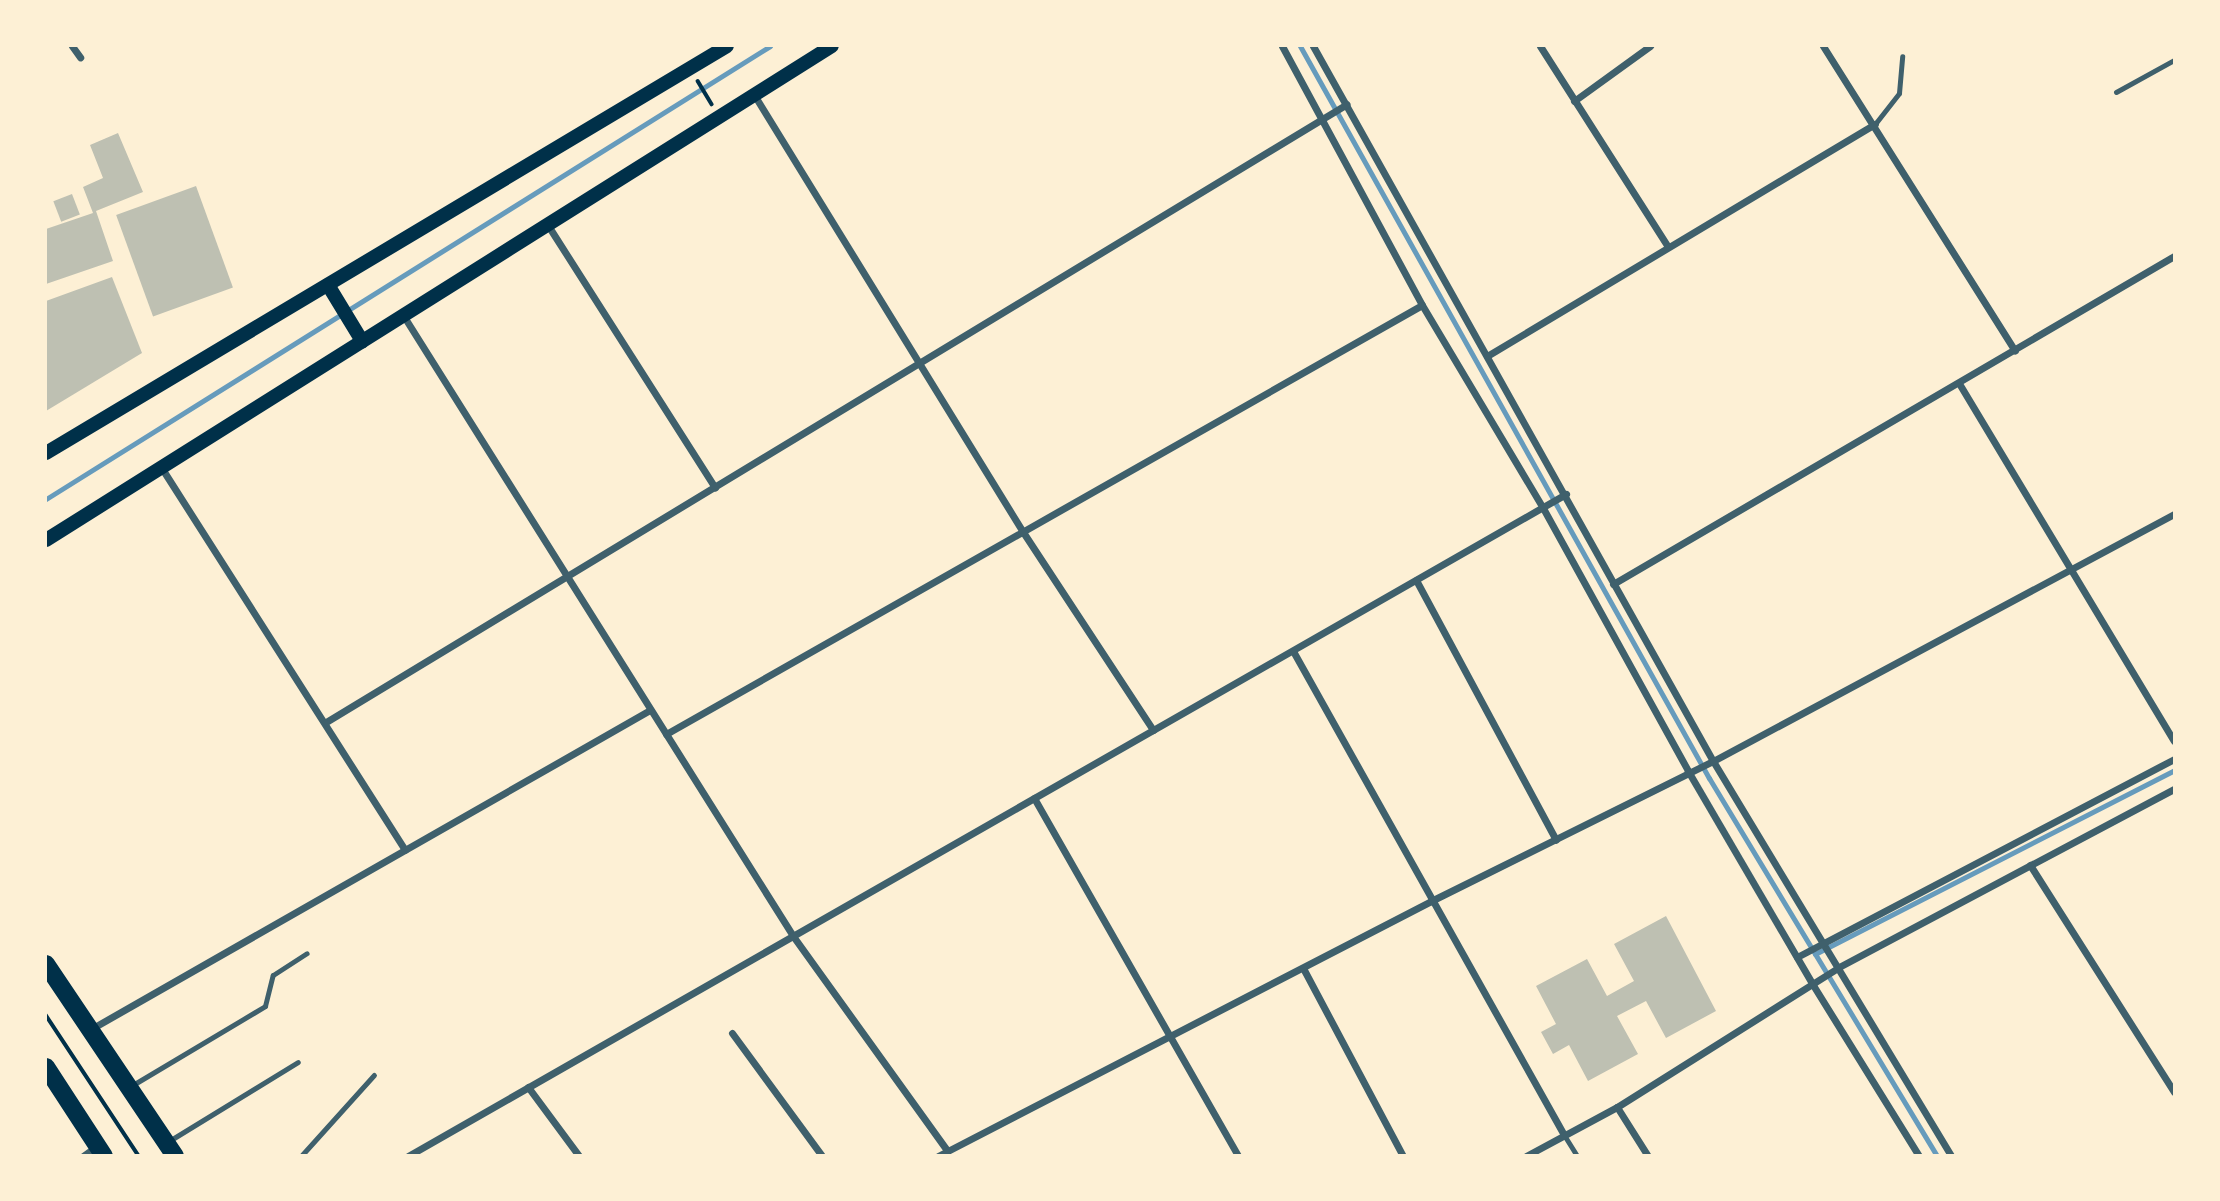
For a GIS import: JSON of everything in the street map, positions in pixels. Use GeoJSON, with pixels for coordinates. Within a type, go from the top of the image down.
{"type":"FeatureCollection","features":[{"type":"Feature","properties":{"kind":"highway"},"geometry":{"type":"LineString","coordinates":[[46,964],[170,1149]]}},
{"type":"Feature","properties":{"kind":"highway"},"geometry":{"type":"LineString","coordinates":[[46,1067],[95,1152]]}},
{"type":"Feature","properties":{"kind":"main road"},"geometry":{"type":"LineString","coordinates":[[46,453],[332,291],[727,46]]}},
{"type":"Feature","properties":{"kind":"main road"},"geometry":{"type":"LineString","coordinates":[[46,540],[402,315],[550,227],[753,93],[832,46]]}},
{"type":"Feature","properties":{"kind":"main road"},"geometry":{"type":"LineString","coordinates":[[332,291],[362,341]]}},
{"type":"Feature","properties":{"kind":"street"},"geometry":{"type":"LineString","coordinates":[[72,46],[80,57]]}},
{"type":"Feature","properties":{"kind":"street"},"geometry":{"type":"LineString","coordinates":[[1282,46],[1326,119],[1422,305],[1546,506],[1688,771],[1919,1156]]}},
{"type":"Feature","properties":{"kind":"street"},"geometry":{"type":"LineString","coordinates":[[1313,46],[1343,107],[1487,356],[1562,497],[1613,584],[1706,765],[1823,945],[1951,1156]]}},
{"type":"Feature","properties":{"kind":"street"},"geometry":{"type":"LineString","coordinates":[[1539,46],[1668,247]]}},
{"type":"Feature","properties":{"kind":"street"},"geometry":{"type":"LineString","coordinates":[[1574,100],[1650,46]]}},
{"type":"Feature","properties":{"kind":"street"},"geometry":{"type":"LineString","coordinates":[[1823,46],[1875,124],[2015,351]]}},
{"type":"Feature","properties":{"kind":"street"},"geometry":{"type":"LineString","coordinates":[[753,93],[1023,532],[1153,730]]}},
{"type":"Feature","properties":{"kind":"street"},"geometry":{"type":"LineString","coordinates":[[326,722],[1343,107]]}},
{"type":"Feature","properties":{"kind":"street"},"geometry":{"type":"LineString","coordinates":[[1487,356],[1875,124]]}},
{"type":"Feature","properties":{"kind":"street"},"geometry":{"type":"LineString","coordinates":[[550,227],[715,488]]}},
{"type":"Feature","properties":{"kind":"street"},"geometry":{"type":"LineString","coordinates":[[1613,584],[1960,385],[2175,256]]}},
{"type":"Feature","properties":{"kind":"street"},"geometry":{"type":"LineString","coordinates":[[666,734],[1422,305]]}},
{"type":"Feature","properties":{"kind":"street"},"geometry":{"type":"LineString","coordinates":[[402,315],[793,936],[947,1150]]}},
{"type":"Feature","properties":{"kind":"street"},"geometry":{"type":"LineString","coordinates":[[1960,385],[2071,573],[2175,741]]}},
{"type":"Feature","properties":{"kind":"street"},"geometry":{"type":"LineString","coordinates":[[160,467],[326,722],[405,850]]}},
{"type":"Feature","properties":{"kind":"street"},"geometry":{"type":"LineString","coordinates":[[408,1156],[1562,497]]}},
{"type":"Feature","properties":{"kind":"street"},"geometry":{"type":"LineString","coordinates":[[938,1156],[1431,901],[1688,771],[1706,765],[2071,573],[2175,514]]}},
{"type":"Feature","properties":{"kind":"street"},"geometry":{"type":"LineString","coordinates":[[1416,580],[1556,840]]}},
{"type":"Feature","properties":{"kind":"street"},"geometry":{"type":"LineString","coordinates":[[1293,651],[1563,1135]]}},
{"type":"Feature","properties":{"kind":"street"},"geometry":{"type":"LineString","coordinates":[[89,1031],[650,710]]}},
{"type":"Feature","properties":{"kind":"street"},"geometry":{"type":"LineString","coordinates":[[1799,956],[2175,759]]}},
{"type":"Feature","properties":{"kind":"street"},"geometry":{"type":"LineString","coordinates":[[1526,1156],[1617,1107],[1815,983],[1836,967],[2175,789]]}},
{"type":"Feature","properties":{"kind":"street"},"geometry":{"type":"LineString","coordinates":[[1034,798],[1238,1156]]}},
{"type":"Feature","properties":{"kind":"street"},"geometry":{"type":"LineString","coordinates":[[2030,865],[2175,1093]]}},
{"type":"Feature","properties":{"kind":"street"},"geometry":{"type":"LineString","coordinates":[[1303,968],[1403,1156]]}},
{"type":"Feature","properties":{"kind":"street"},"geometry":{"type":"LineString","coordinates":[[732,1033],[822,1156]]}},
{"type":"Feature","properties":{"kind":"street"},"geometry":{"type":"LineString","coordinates":[[528,1087],[579,1156]]}},
{"type":"Feature","properties":{"kind":"street"},"geometry":{"type":"LineString","coordinates":[[1617,1107],[1648,1156]]}},
{"type":"Feature","properties":{"kind":"lane"},"geometry":{"type":"LineString","coordinates":[[1875,124],[1899,93],[1902,56]]}},
{"type":"Feature","properties":{"kind":"lane"},"geometry":{"type":"LineString","coordinates":[[2116,93],[2175,60]]}},
{"type":"Feature","properties":{"kind":"lane"},"geometry":{"type":"LineString","coordinates":[[128,1087],[265,1006],[273,975],[307,953]]}},
{"type":"Feature","properties":{"kind":"lane"},"geometry":{"type":"LineString","coordinates":[[170,1149],[298,1062]]}},
{"type":"Feature","properties":{"kind":"lane"},"geometry":{"type":"LineString","coordinates":[[301,1156],[374,1075]]}},
{"type":"Feature","properties":{"kind":"lane"},"geometry":{"type":"LineString","coordinates":[[1563,1135],[1577,1156]]}},
{"type":"Feature","properties":{"kind":"path"},"geometry":{"type":"LineString","coordinates":[[696,76],[709,99]]}},
{"type":"Feature","properties":{"kind":"path"},"geometry":{"type":"LineString","coordinates":[[46,1015],[139,1156]]}},
{"type":"Feature","properties":{"kind":"building"},"geometry":{"type":"Polygon","coordinates":[[[118,133],[143,192],[96,211],[113,261],[46,284],[46,229],[93,213],[83,187],[103,178],[90,145],[118,133]]]}},
{"type":"Feature","properties":{"kind":"building"},"geometry":{"type":"Polygon","coordinates":[[[196,186],[233,287],[153,317],[116,215],[196,186]]]}},
{"type":"Feature","properties":{"kind":"building"},"geometry":{"type":"Polygon","coordinates":[[[72,194],[80,215],[61,222],[53,201],[72,194]]]}},
{"type":"Feature","properties":{"kind":"building"},"geometry":{"type":"Polygon","coordinates":[[[112,277],[142,353],[46,411],[46,301],[112,277]]]}},
{"type":"Feature","properties":{"kind":"building"},"geometry":{"type":"Polygon","coordinates":[[[1666,916],[1716,1011],[1666,1038],[1646,1001],[1617,1016],[1638,1054],[1588,1081],[1569,1045],[1553,1054],[1541,1032],[1556,1024],[1536,986],[1587,959],[1607,996],[1634,981],[1614,944],[1666,916]]]}},
{"type":"Feature","properties":{"kind":"waterway"},"geometry":{"type":"LineString","coordinates":[[46,499],[770,46]]}},
{"type":"Feature","properties":{"kind":"waterway"},"geometry":{"type":"LineString","coordinates":[[1300,46],[1709,778],[1937,1156]]}},
{"type":"Feature","properties":{"kind":"waterway"},"geometry":{"type":"LineString","coordinates":[[1815,954],[2174,770]]}}]}
